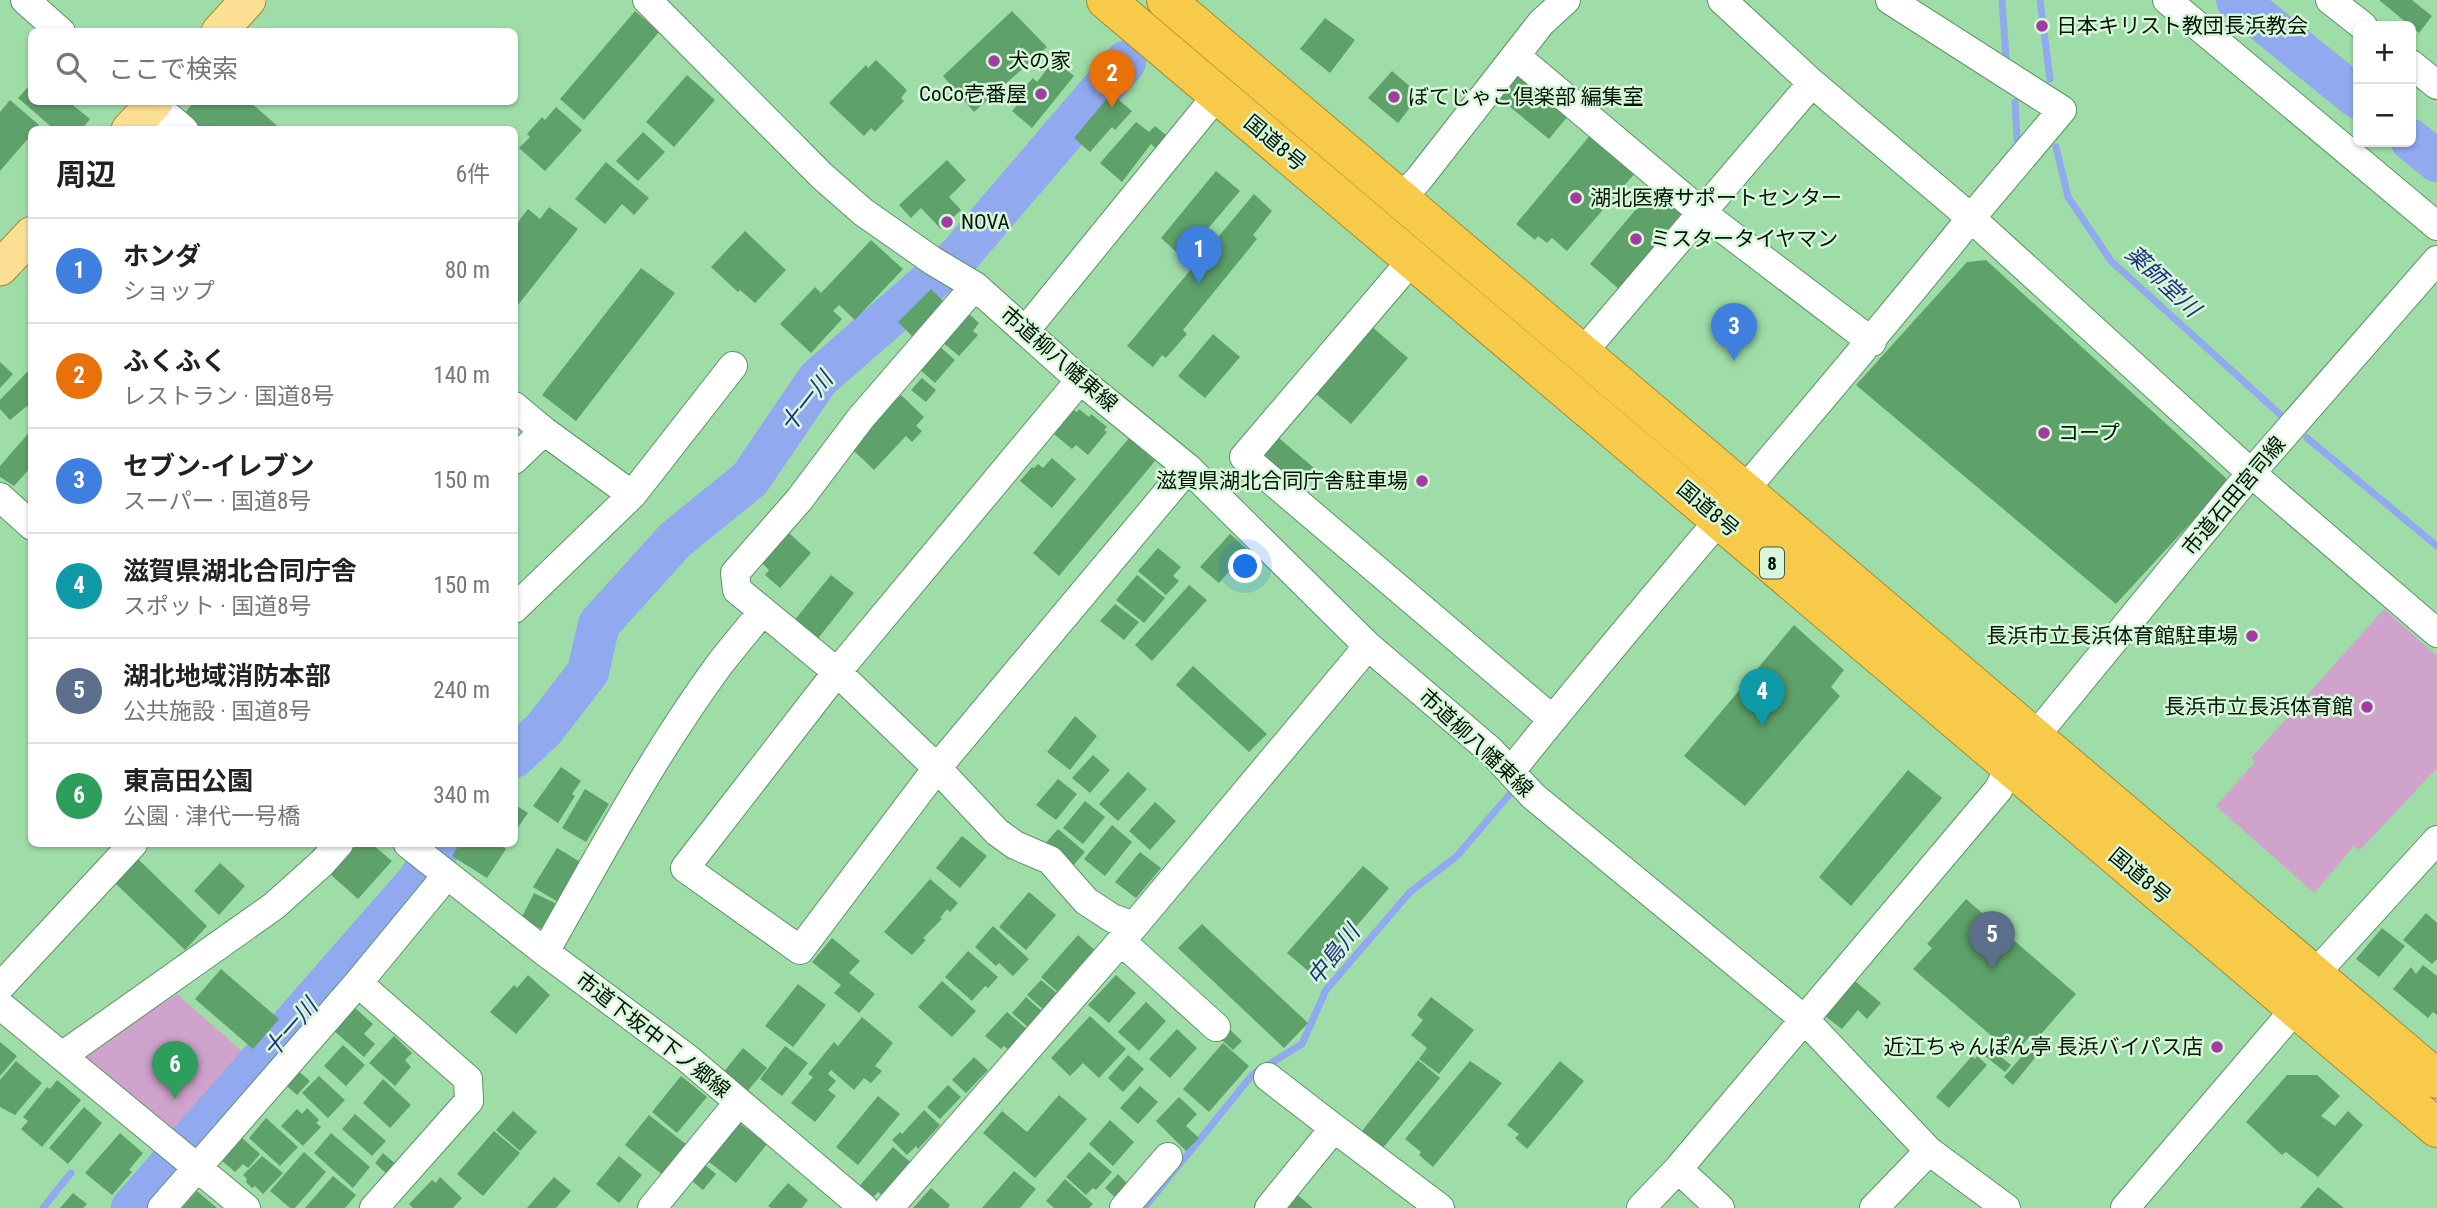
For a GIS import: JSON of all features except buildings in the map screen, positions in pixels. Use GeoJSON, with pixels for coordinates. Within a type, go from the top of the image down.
{"type":"FeatureCollection","features":[{"type":"Feature","properties":{"kind":"highway","name":"国道8号"},"geometry":{"type":"LineString","coordinates":[[1106,0],[1412,260],[2036,737],[2437,1079]]}},
{"type":"Feature","properties":{"kind":"highway","name":"国道8号"},"geometry":{"type":"LineString","coordinates":[[1166,0],[1583,352],[1731,505],[2010,767],[2437,1128]]}},
{"type":"Feature","properties":{"kind":"main road"},"geometry":{"type":"LineString","coordinates":[[223,28],[248,0]]}},
{"type":"Feature","properties":{"kind":"main road"},"geometry":{"type":"LineString","coordinates":[[0,268],[28,238]]}},
{"type":"Feature","properties":{"kind":"street"},"geometry":{"type":"LineString","coordinates":[[25,0],[56,28]]}},
{"type":"Feature","properties":{"kind":"street","name":"市道柳八幡東線"},"geometry":{"type":"LineString","coordinates":[[647,0],[822,176],[863,212],[975,286],[1080,380],[1188,468],[1368,646],[1491,751],[1533,796],[1805,1020],[1929,1151],[2006,1208]]}},
{"type":"Feature","properties":{"kind":"street"},"geometry":{"type":"LineString","coordinates":[[1401,199],[1541,23],[1566,0]]}},
{"type":"Feature","properties":{"kind":"street"},"geometry":{"type":"LineString","coordinates":[[1722,0],[1812,83],[1971,218],[2251,473],[2437,633]]}},
{"type":"Feature","properties":{"kind":"street"},"geometry":{"type":"LineString","coordinates":[[1511,771],[1731,505],[1872,342],[2062,110],[1890,0]]}},
{"type":"Feature","properties":{"kind":"street"},"geometry":{"type":"LineString","coordinates":[[2167,0],[2437,226]]}},
{"type":"Feature","properties":{"kind":"street"},"geometry":{"type":"LineString","coordinates":[[2330,0],[2357,21]]}},
{"type":"Feature","properties":{"kind":"street"},"geometry":{"type":"LineString","coordinates":[[1516,55],[1701,212],[1872,342]]}},
{"type":"Feature","properties":{"kind":"street"},"geometry":{"type":"LineString","coordinates":[[2416,68],[2437,85]]}},
{"type":"Feature","properties":{"kind":"street"},"geometry":{"type":"LineString","coordinates":[[1583,352],[1812,83]]}},
{"type":"Feature","properties":{"kind":"street"},"geometry":{"type":"LineString","coordinates":[[1025,331],[1217,94]]}},
{"type":"Feature","properties":{"kind":"street"},"geometry":{"type":"LineString","coordinates":[[144,110],[170,118],[179,126]]}},
{"type":"Feature","properties":{"kind":"street"},"geometry":{"type":"LineString","coordinates":[[1412,260],[1244,457],[1552,719]]}},
{"type":"Feature","properties":{"kind":"street","name":"市道石田宮司線"},"geometry":{"type":"LineString","coordinates":[[1641,1208],[1678,1169],[1998,790],[2010,767],[2251,473],[2437,260]]}},
{"type":"Feature","properties":{"kind":"street"},"geometry":{"type":"LineString","coordinates":[[975,286],[860,419],[799,500],[735,573],[737,590],[837,672],[937,768],[997,832],[1015,845],[1050,860],[1086,901],[1112,918],[1128,933],[1216,1027]]}},
{"type":"Feature","properties":{"kind":"street"},"geometry":{"type":"LineString","coordinates":[[518,605],[632,495],[733,366]]}},
{"type":"Feature","properties":{"kind":"street"},"geometry":{"type":"LineString","coordinates":[[1080,380],[837,672],[685,868],[800,950],[937,768],[1188,468]]}},
{"type":"Feature","properties":{"kind":"street"},"geometry":{"type":"LineString","coordinates":[[518,409],[632,495]]}},
{"type":"Feature","properties":{"kind":"street"},"geometry":{"type":"LineString","coordinates":[[518,456],[544,431]]}},
{"type":"Feature","properties":{"kind":"street"},"geometry":{"type":"LineString","coordinates":[[0,498],[28,522]]}},
{"type":"Feature","properties":{"kind":"street"},"geometry":{"type":"LineString","coordinates":[[545,952],[619,821],[681,723],[719,666],[763,611]]}},
{"type":"Feature","properties":{"kind":"street"},"geometry":{"type":"LineString","coordinates":[[889,1208],[1128,933],[1368,646]]}},
{"type":"Feature","properties":{"kind":"street"},"geometry":{"type":"LineString","coordinates":[[2314,975],[2437,840]]}},
{"type":"Feature","properties":{"kind":"street"},"geometry":{"type":"LineString","coordinates":[[0,987],[130,847]]}},
{"type":"Feature","properties":{"kind":"street"},"geometry":{"type":"LineString","coordinates":[[62,1056],[274,906],[336,847]]}},
{"type":"Feature","properties":{"kind":"street"},"geometry":{"type":"LineString","coordinates":[[162,1208],[186,1159],[358,983],[428,860]]}},
{"type":"Feature","properties":{"kind":"street","name":"市道下坂中下ノ郷線"},"geometry":{"type":"LineString","coordinates":[[428,860],[687,1058],[864,1208]]}},
{"type":"Feature","properties":{"kind":"street"},"geometry":{"type":"LineString","coordinates":[[358,983],[468,1079],[469,1101],[374,1208]]}},
{"type":"Feature","properties":{"kind":"street"},"geometry":{"type":"LineString","coordinates":[[0,1005],[246,1208]]}},
{"type":"Feature","properties":{"kind":"street"},"geometry":{"type":"LineString","coordinates":[[2125,1208],[2296,1008]]}},
{"type":"Feature","properties":{"kind":"street"},"geometry":{"type":"LineString","coordinates":[[1268,1077],[1440,1208]]}},
{"type":"Feature","properties":{"kind":"street"},"geometry":{"type":"LineString","coordinates":[[652,1208],[739,1102]]}},
{"type":"Feature","properties":{"kind":"street"},"geometry":{"type":"LineString","coordinates":[[1269,1208],[1334,1128]]}},
{"type":"Feature","properties":{"kind":"street"},"geometry":{"type":"LineString","coordinates":[[1874,1208],[1929,1151]]}},
{"type":"Feature","properties":{"kind":"street"},"geometry":{"type":"LineString","coordinates":[[1124,1208],[1168,1157]]}},
{"type":"Feature","properties":{"kind":"street"},"geometry":{"type":"LineString","coordinates":[[1678,1169],[1720,1208]]}},
{"type":"Feature","properties":{"kind":"shaded area","name":"長浜市立長浜体育館"},"geometry":{"type":"Polygon","coordinates":[[[2384,609],[2437,656],[2437,768],[2360,850],[2354,846],[2314,893],[2216,806],[2255,762],[2251,758],[2384,609]]]}},
{"type":"Feature","properties":{"kind":"shaded area"},"geometry":{"type":"Polygon","coordinates":[[[177,994],[251,1059],[183,1138],[80,1057],[177,994]]]}},
{"type":"Feature","properties":{"kind":"waterway"},"geometry":{"type":"LineString","coordinates":[[2002,0],[2006,58]]}},
{"type":"Feature","properties":{"kind":"waterway","name":"薬師堂川"},"geometry":{"type":"LineString","coordinates":[[2040,0],[2050,79]]}},
{"type":"Feature","properties":{"kind":"waterway"},"geometry":{"type":"LineString","coordinates":[[2237,0],[2353,94]]}},
{"type":"Feature","properties":{"kind":"waterway","name":"十一川"},"geometry":{"type":"LineString","coordinates":[[518,753],[544,729],[588,672],[599,624],[675,540],[750,479],[818,379],[959,256],[1125,62]]}},
{"type":"Feature","properties":{"kind":"waterway"},"geometry":{"type":"LineString","coordinates":[[2015,102],[2017,139]]}},
{"type":"Feature","properties":{"kind":"waterway"},"geometry":{"type":"LineString","coordinates":[[2416,144],[2437,161]]}},
{"type":"Feature","properties":{"kind":"waterway","name":"薬師堂川"},"geometry":{"type":"LineString","coordinates":[[2056,147],[2068,197],[2111,261],[2283,417]]}},
{"type":"Feature","properties":{"kind":"waterway","name":"薬師堂川"},"geometry":{"type":"LineString","coordinates":[[2307,438],[2437,546]]}},
{"type":"Feature","properties":{"kind":"waterway","name":"中島川"},"geometry":{"type":"LineString","coordinates":[[1144,1208],[1253,1074],[1302,1044],[1326,990],[1410,892],[1457,856],[1509,795]]}},
{"type":"Feature","properties":{"kind":"waterway","name":"十一川"},"geometry":{"type":"LineString","coordinates":[[132,1208],[417,882],[440,847]]}},
{"type":"Feature","properties":{"kind":"waterway"},"geometry":{"type":"LineString","coordinates":[[43,1208],[71,1173]]}},
{"type":"Feature","properties":{"kind":"place","name":"日本キリスト教団長浜教会"},"geometry":{"type":"Point","coordinates":[2042,26]}},
{"type":"Feature","properties":{"kind":"place","name":"犬の家"},"geometry":{"type":"Point","coordinates":[994,61]}},
{"type":"Feature","properties":{"kind":"place","name":"CoCo壱番屋"},"geometry":{"type":"Point","coordinates":[1041,94]}},
{"type":"Feature","properties":{"kind":"place","name":"ぼてじゃこ倶楽部 編集室"},"geometry":{"type":"Point","coordinates":[1394,97]}},
{"type":"Feature","properties":{"kind":"place","name":"ふくふく"},"geometry":{"type":"Point","coordinates":[1112,108]}},
{"type":"Feature","properties":{"kind":"place","name":"湖北医療サポートセンター"},"geometry":{"type":"Point","coordinates":[1576,198]}},
{"type":"Feature","properties":{"kind":"place","name":"NOVA"},"geometry":{"type":"Point","coordinates":[947,222]}},
{"type":"Feature","properties":{"kind":"place","name":"ミスタータイヤマン"},"geometry":{"type":"Point","coordinates":[1636,239]}},
{"type":"Feature","properties":{"kind":"place","name":"ホンダ"},"geometry":{"type":"Point","coordinates":[1199,284]}},
{"type":"Feature","properties":{"kind":"place","name":"セブン-イレブン"},"geometry":{"type":"Point","coordinates":[1734,361]}},
{"type":"Feature","properties":{"kind":"place","name":"コープ"},"geometry":{"type":"Point","coordinates":[2044,433]}},
{"type":"Feature","properties":{"kind":"place","name":"滋賀県湖北合同庁舎駐車場"},"geometry":{"type":"Point","coordinates":[1422,481]}},
{"type":"Feature","properties":{"kind":"place","name":"長浜市立長浜体育館駐車場"},"geometry":{"type":"Point","coordinates":[2252,636]}},
{"type":"Feature","properties":{"kind":"place","name":"長浜市立長浜体育館"},"geometry":{"type":"Point","coordinates":[2367,707]}},
{"type":"Feature","properties":{"kind":"place","name":"滋賀県湖北合同庁舎"},"geometry":{"type":"Point","coordinates":[1762,726]}},
{"type":"Feature","properties":{"kind":"place","name":"湖北地域消防本部"},"geometry":{"type":"Point","coordinates":[1992,969]}},
{"type":"Feature","properties":{"kind":"place","name":"近江ちゃんぽん亭 長浜バイパス店"},"geometry":{"type":"Point","coordinates":[2217,1047]}},
{"type":"Feature","properties":{"kind":"place","name":"東高田公園"},"geometry":{"type":"Point","coordinates":[175,1099]}}]}
